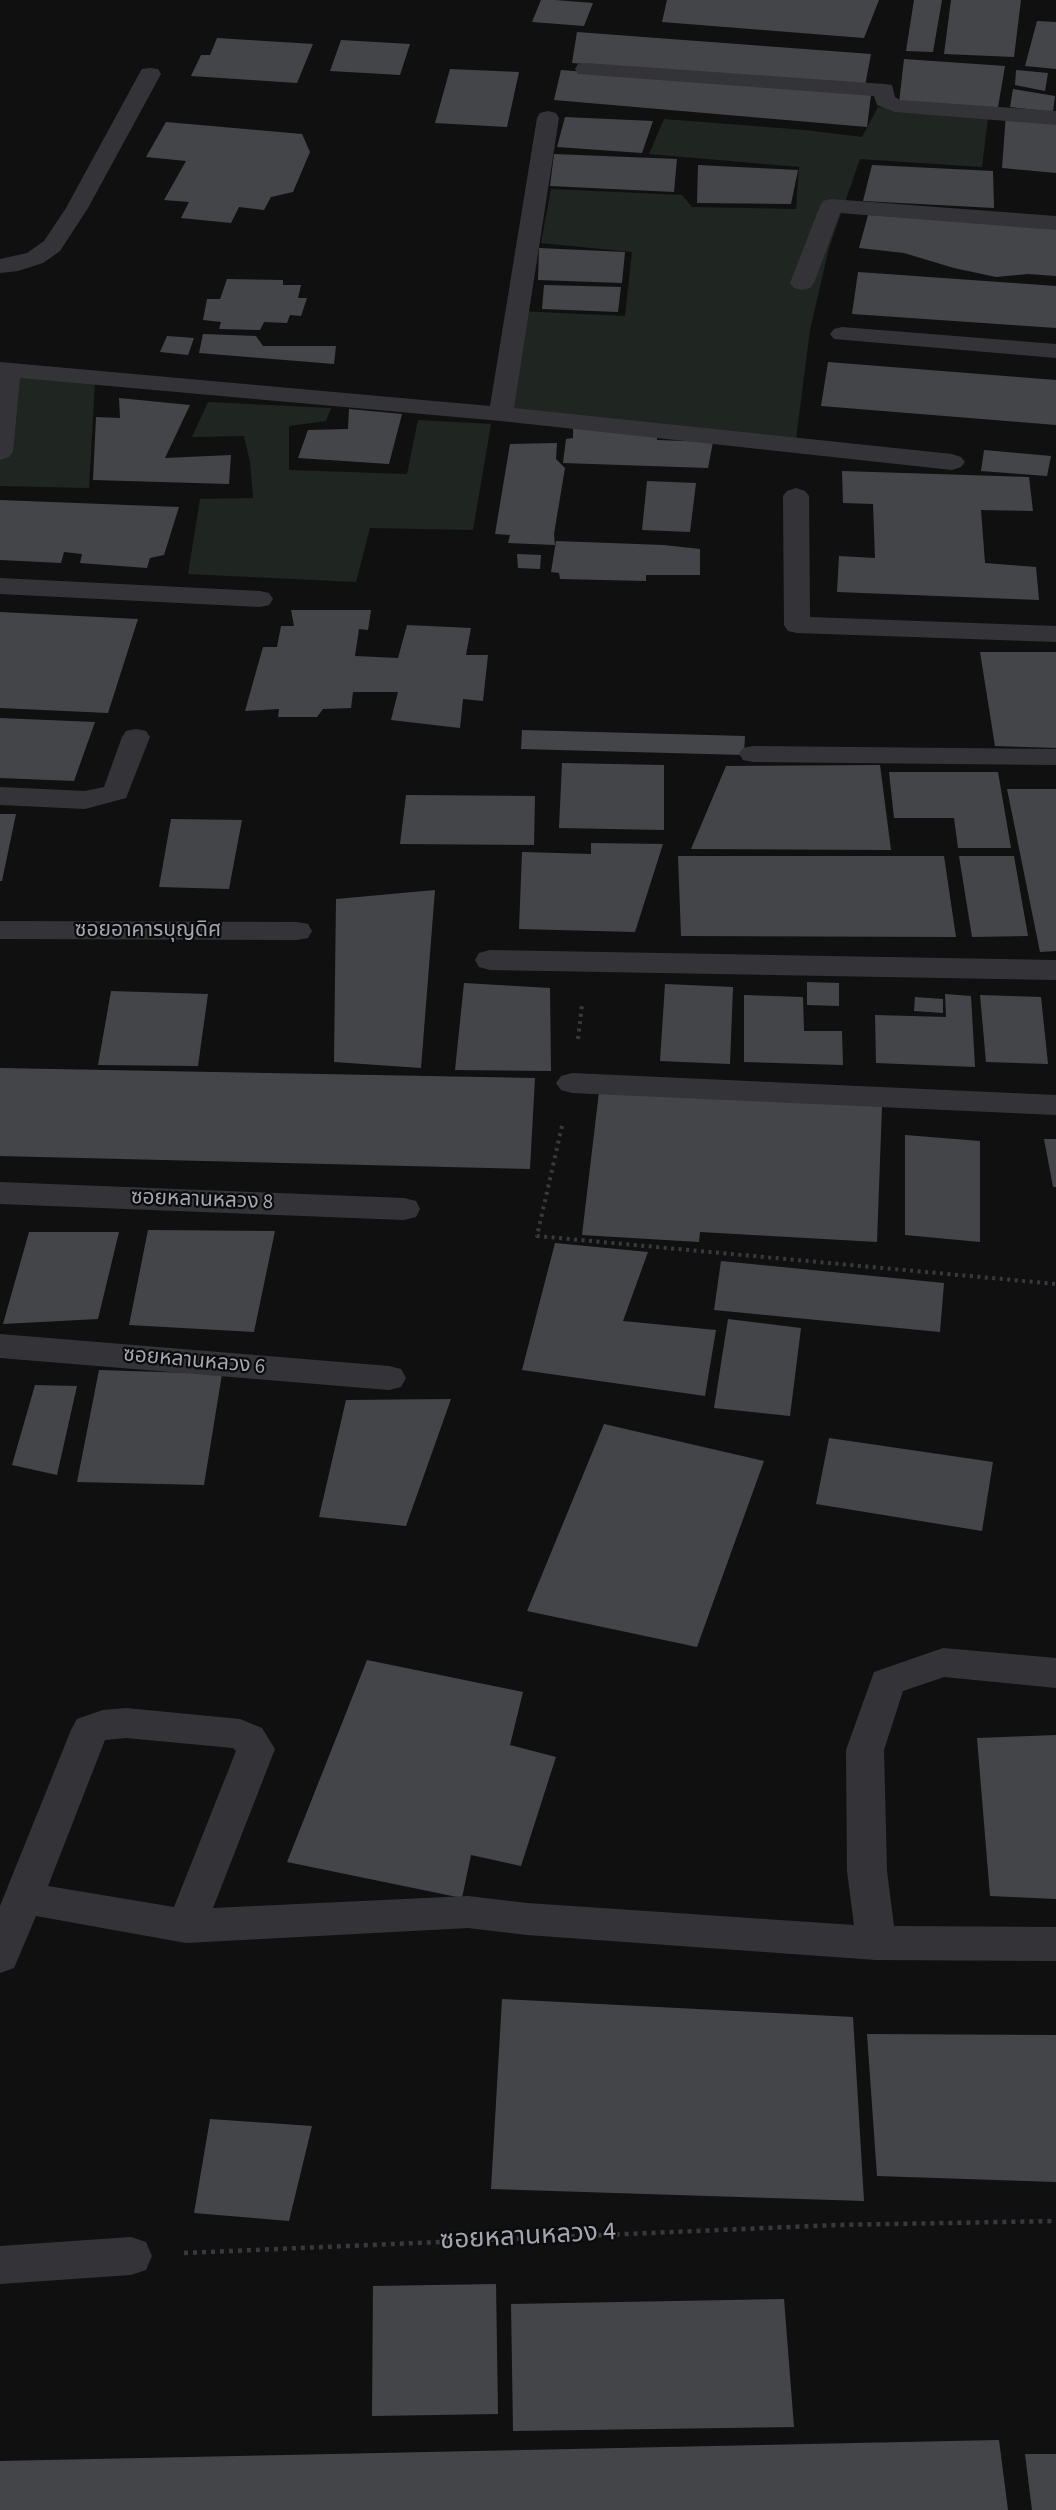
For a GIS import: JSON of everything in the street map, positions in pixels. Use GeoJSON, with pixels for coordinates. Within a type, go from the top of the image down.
{"type":"FeatureCollection","features":[{"type":"Feature","properties":{"kind":"street"},"geometry":{"type":"LineString","coordinates":[[586,69],[884,90],[885,100],[895,106],[1056,118]]}},
{"type":"Feature","properties":{"kind":"street"},"geometry":{"type":"LineString","coordinates":[[0,266],[18,264],[35,258],[52,246],[77,208],[150,74]]}},
{"type":"Feature","properties":{"kind":"street"},"geometry":{"type":"LineString","coordinates":[[501,414],[548,118]]}},
{"type":"Feature","properties":{"kind":"street"},"geometry":{"type":"LineString","coordinates":[[802,283],[831,206],[1056,223]]}},
{"type":"Feature","properties":{"kind":"street"},"geometry":{"type":"LineString","coordinates":[[842,334],[1056,351]]}},
{"type":"Feature","properties":{"kind":"street"},"geometry":{"type":"LineString","coordinates":[[0,452],[5,369],[501,414],[952,462]]}},
{"type":"Feature","properties":{"kind":"street"},"geometry":{"type":"LineString","coordinates":[[796,496],[797,626],[1056,634]]}},
{"type":"Feature","properties":{"kind":"street"},"geometry":{"type":"LineString","coordinates":[[0,586],[261,599]]}},
{"type":"Feature","properties":{"kind":"street"},"geometry":{"type":"LineString","coordinates":[[0,796],[85,800],[116,792],[136,737]]}},
{"type":"Feature","properties":{"kind":"street"},"geometry":{"type":"LineString","coordinates":[[753,754],[1056,757]]}},
{"type":"Feature","properties":{"kind":"street","name":"ซอยอาคารบุญดิศ"},"geometry":{"type":"LineString","coordinates":[[0,930],[297,931]]}},
{"type":"Feature","properties":{"kind":"street"},"geometry":{"type":"LineString","coordinates":[[490,960],[1056,970]]}},
{"type":"Feature","properties":{"kind":"street"},"geometry":{"type":"LineString","coordinates":[[572,1083],[1056,1105]]}},
{"type":"Feature","properties":{"kind":"street","name":"ซอยหลานหลวง 8"},"geometry":{"type":"LineString","coordinates":[[0,1193],[404,1209]]}},
{"type":"Feature","properties":{"kind":"street","name":"ซอยหลานหลวง 6"},"geometry":{"type":"LineString","coordinates":[[0,1346],[389,1378]]}},
{"type":"Feature","properties":{"kind":"street"},"geometry":{"type":"LineString","coordinates":[[876,1943],[867,1871],[865,1750],[887,1682],[944,1662],[1056,1673]]}},
{"type":"Feature","properties":{"kind":"street"},"geometry":{"type":"LineString","coordinates":[[0,1956],[90,1730],[103,1725],[126,1723],[240,1734],[249,1739],[256,1749],[186,1926]]}},
{"type":"Feature","properties":{"kind":"street"},"geometry":{"type":"LineString","coordinates":[[23,1898],[186,1926],[468,1912],[527,1919],[876,1943],[1056,1944]]}},
{"type":"Feature","properties":{"kind":"street"},"geometry":{"type":"LineString","coordinates":[[0,2265],[131,2256]]}},
{"type":"Feature","properties":{"kind":"path"},"geometry":{"type":"LineString","coordinates":[[537,1236],[1056,1284]]}},
{"type":"Feature","properties":{"kind":"path","name":"ซอยหลานหลวง 4"},"geometry":{"type":"LineString","coordinates":[[131,2256],[824,2225],[1056,2221]]}},
{"type":"Feature","properties":{"kind":"shaded area"},"geometry":{"type":"Polygon","coordinates":[[[878,107],[988,118],[982,167],[860,159],[829,248],[810,330],[796,439],[502,408],[518,311],[625,316],[632,252],[541,243],[551,189],[682,195],[692,207],[796,209],[799,167],[649,154],[664,119],[805,130],[862,137],[878,107]]]}},
{"type":"Feature","properties":{"kind":"shaded area"},"geometry":{"type":"Polygon","coordinates":[[[0,374],[95,382],[89,488],[0,486],[0,374]]]}},
{"type":"Feature","properties":{"kind":"shaded area"},"geometry":{"type":"Polygon","coordinates":[[[208,402],[331,408],[326,421],[289,426],[289,470],[407,474],[418,420],[491,424],[473,530],[370,528],[356,582],[188,574],[200,499],[253,498],[250,462],[244,436],[192,437],[208,402]]]}},
{"type":"Feature","properties":{"kind":"building"},"geometry":{"type":"Polygon","coordinates":[[[541,0],[593,3],[584,26],[532,22],[541,0]]]}},
{"type":"Feature","properties":{"kind":"building"},"geometry":{"type":"Polygon","coordinates":[[[667,0],[879,0],[864,38],[662,22],[667,0]]]}},
{"type":"Feature","properties":{"kind":"building"},"geometry":{"type":"Polygon","coordinates":[[[914,0],[942,0],[933,52],[906,51],[914,0]]]}},
{"type":"Feature","properties":{"kind":"building"},"geometry":{"type":"Polygon","coordinates":[[[951,0],[1021,0],[1014,57],[944,54],[951,0]]]}},
{"type":"Feature","properties":{"kind":"building"},"geometry":{"type":"Polygon","coordinates":[[[1037,21],[1056,22],[1056,69],[1025,66],[1037,21]]]}},
{"type":"Feature","properties":{"kind":"building"},"geometry":{"type":"Polygon","coordinates":[[[577,32],[871,54],[865,86],[572,63],[577,32]]]}},
{"type":"Feature","properties":{"kind":"building"},"geometry":{"type":"Polygon","coordinates":[[[217,38],[313,44],[297,83],[191,76],[201,55],[210,55],[217,38]]]}},
{"type":"Feature","properties":{"kind":"building"},"geometry":{"type":"Polygon","coordinates":[[[341,40],[410,44],[400,75],[330,71],[341,40]]]}},
{"type":"Feature","properties":{"kind":"building"},"geometry":{"type":"Polygon","coordinates":[[[904,59],[1005,66],[997,113],[899,103],[904,59]]]}},
{"type":"Feature","properties":{"kind":"building"},"geometry":{"type":"Polygon","coordinates":[[[450,69],[519,72],[507,127],[435,123],[450,69]]]}},
{"type":"Feature","properties":{"kind":"building"},"geometry":{"type":"Polygon","coordinates":[[[561,70],[871,95],[867,127],[554,100],[561,70]]]}},
{"type":"Feature","properties":{"kind":"building"},"geometry":{"type":"Polygon","coordinates":[[[1016,70],[1048,73],[1045,91],[1015,85],[1016,70]]]}},
{"type":"Feature","properties":{"kind":"building"},"geometry":{"type":"Polygon","coordinates":[[[1013,89],[1055,96],[1053,112],[1010,107],[1013,89]]]}},
{"type":"Feature","properties":{"kind":"building"},"geometry":{"type":"Polygon","coordinates":[[[1006,114],[1056,119],[1056,173],[1002,168],[1006,114]]]}},
{"type":"Feature","properties":{"kind":"building"},"geometry":{"type":"Polygon","coordinates":[[[565,117],[653,121],[642,153],[557,147],[565,117]]]}},
{"type":"Feature","properties":{"kind":"building"},"geometry":{"type":"Polygon","coordinates":[[[166,122],[302,134],[310,152],[293,192],[271,197],[264,210],[239,207],[231,223],[181,218],[189,202],[164,200],[186,161],[146,157],[166,122]]]}},
{"type":"Feature","properties":{"kind":"building"},"geometry":{"type":"Polygon","coordinates":[[[554,154],[677,159],[674,192],[550,186],[554,154]]]}},
{"type":"Feature","properties":{"kind":"building"},"geometry":{"type":"Polygon","coordinates":[[[698,165],[798,170],[791,204],[697,203],[698,165]]]}},
{"type":"Feature","properties":{"kind":"building"},"geometry":{"type":"Polygon","coordinates":[[[872,165],[993,171],[994,208],[863,201],[872,165]]]}},
{"type":"Feature","properties":{"kind":"building"},"geometry":{"type":"Polygon","coordinates":[[[868,215],[1056,226],[1056,276],[1028,274],[996,277],[954,268],[904,253],[859,248],[868,215]]]}},
{"type":"Feature","properties":{"kind":"building"},"geometry":{"type":"Polygon","coordinates":[[[539,248],[625,252],[622,283],[538,280],[539,248]]]}},
{"type":"Feature","properties":{"kind":"building"},"geometry":{"type":"Polygon","coordinates":[[[858,272],[1056,286],[1056,328],[852,314],[858,272]]]}},
{"type":"Feature","properties":{"kind":"building"},"geometry":{"type":"Polygon","coordinates":[[[227,279],[283,280],[283,285],[301,285],[298,298],[307,298],[301,316],[290,315],[287,323],[264,322],[260,330],[219,329],[221,322],[203,320],[207,299],[220,299],[227,279]]]}},
{"type":"Feature","properties":{"kind":"building"},"geometry":{"type":"Polygon","coordinates":[[[544,285],[621,287],[618,312],[542,309],[544,285]]]}},
{"type":"Feature","properties":{"kind":"building"},"geometry":{"type":"Polygon","coordinates":[[[203,334],[256,336],[263,346],[336,346],[334,364],[199,353],[203,334]]]}},
{"type":"Feature","properties":{"kind":"building"},"geometry":{"type":"Polygon","coordinates":[[[167,336],[194,338],[188,355],[160,352],[167,336]]]}},
{"type":"Feature","properties":{"kind":"building"},"geometry":{"type":"Polygon","coordinates":[[[828,362],[1056,380],[1056,425],[821,406],[828,362]]]}},
{"type":"Feature","properties":{"kind":"building"},"geometry":{"type":"Polygon","coordinates":[[[119,398],[190,405],[165,458],[231,455],[229,484],[93,480],[96,417],[120,418],[119,398]]]}},
{"type":"Feature","properties":{"kind":"building"},"geometry":{"type":"Polygon","coordinates":[[[349,409],[402,414],[389,464],[298,458],[308,430],[348,429],[349,409]]]}},
{"type":"Feature","properties":{"kind":"building"},"geometry":{"type":"Polygon","coordinates":[[[573,428],[657,432],[657,440],[713,442],[708,468],[563,463],[566,439],[573,438],[573,428]]]}},
{"type":"Feature","properties":{"kind":"building"},"geometry":{"type":"Polygon","coordinates":[[[557,443],[556,459],[565,468],[554,534],[555,545],[508,543],[510,535],[495,534],[510,444],[557,443]]]}},
{"type":"Feature","properties":{"kind":"building"},"geometry":{"type":"Polygon","coordinates":[[[984,450],[1051,456],[1047,476],[981,471],[984,450]]]}},
{"type":"Feature","properties":{"kind":"building"},"geometry":{"type":"Polygon","coordinates":[[[842,471],[1029,477],[1033,511],[981,510],[985,563],[1036,567],[1039,600],[837,592],[839,556],[875,558],[873,504],[843,503],[842,471]]]}},
{"type":"Feature","properties":{"kind":"building"},"geometry":{"type":"Polygon","coordinates":[[[647,481],[696,483],[690,532],[642,530],[647,481]]]}},
{"type":"Feature","properties":{"kind":"building"},"geometry":{"type":"Polygon","coordinates":[[[0,500],[179,507],[164,555],[150,558],[147,568],[80,563],[82,554],[64,552],[61,563],[0,560],[0,500]]]}},
{"type":"Feature","properties":{"kind":"building"},"geometry":{"type":"Polygon","coordinates":[[[556,541],[663,545],[700,549],[700,575],[646,575],[646,581],[560,579],[559,573],[551,572],[556,541]]]}},
{"type":"Feature","properties":{"kind":"building"},"geometry":{"type":"Polygon","coordinates":[[[517,554],[541,555],[540,569],[518,568],[517,554]]]}},
{"type":"Feature","properties":{"kind":"building"},"geometry":{"type":"Polygon","coordinates":[[[291,610],[371,610],[368,630],[359,629],[355,656],[398,658],[407,625],[471,628],[466,655],[488,655],[483,701],[463,699],[460,728],[391,720],[398,692],[353,692],[351,708],[323,709],[317,717],[278,717],[279,709],[245,711],[263,647],[277,647],[281,626],[294,626],[291,610]]]}},
{"type":"Feature","properties":{"kind":"building"},"geometry":{"type":"Polygon","coordinates":[[[0,612],[138,619],[108,713],[0,708],[0,612]]]}},
{"type":"Feature","properties":{"kind":"building"},"geometry":{"type":"Polygon","coordinates":[[[980,652],[1056,652],[1056,748],[995,746],[980,652]]]}},
{"type":"Feature","properties":{"kind":"building"},"geometry":{"type":"Polygon","coordinates":[[[0,718],[95,722],[74,781],[0,778],[0,718]]]}},
{"type":"Feature","properties":{"kind":"building"},"geometry":{"type":"Polygon","coordinates":[[[522,730],[745,736],[744,755],[521,749],[522,730]]]}},
{"type":"Feature","properties":{"kind":"building"},"geometry":{"type":"Polygon","coordinates":[[[562,763],[664,765],[664,830],[559,828],[562,763]]]}},
{"type":"Feature","properties":{"kind":"building"},"geometry":{"type":"Polygon","coordinates":[[[880,765],[891,850],[691,849],[726,766],[880,765]]]}},
{"type":"Feature","properties":{"kind":"building"},"geometry":{"type":"Polygon","coordinates":[[[889,772],[998,772],[1011,848],[958,848],[954,818],[894,818],[889,772]]]}},
{"type":"Feature","properties":{"kind":"building"},"geometry":{"type":"Polygon","coordinates":[[[1007,789],[1056,789],[1056,951],[1040,952],[1007,789]]]}},
{"type":"Feature","properties":{"kind":"building"},"geometry":{"type":"Polygon","coordinates":[[[406,795],[535,796],[534,845],[400,844],[406,795]]]}},
{"type":"Feature","properties":{"kind":"building"},"geometry":{"type":"Polygon","coordinates":[[[0,814],[16,814],[2,881],[0,881],[0,814]]]}},
{"type":"Feature","properties":{"kind":"building"},"geometry":{"type":"Polygon","coordinates":[[[171,819],[242,820],[229,889],[159,887],[171,819]]]}},
{"type":"Feature","properties":{"kind":"building"},"geometry":{"type":"Polygon","coordinates":[[[591,843],[663,844],[635,932],[519,929],[522,852],[591,854],[591,843]]]}},
{"type":"Feature","properties":{"kind":"building"},"geometry":{"type":"Polygon","coordinates":[[[678,856],[944,856],[956,937],[681,936],[678,856]]]}},
{"type":"Feature","properties":{"kind":"building"},"geometry":{"type":"Polygon","coordinates":[[[959,856],[1014,856],[1028,936],[972,937],[959,856]]]}},
{"type":"Feature","properties":{"kind":"building"},"geometry":{"type":"Polygon","coordinates":[[[435,890],[421,1068],[334,1062],[336,899],[435,890]]]}},
{"type":"Feature","properties":{"kind":"building"},"geometry":{"type":"Polygon","coordinates":[[[807,982],[839,983],[839,1006],[807,1005],[807,982]]]}},
{"type":"Feature","properties":{"kind":"building"},"geometry":{"type":"Polygon","coordinates":[[[464,983],[550,988],[551,1071],[455,1070],[464,983]]]}},
{"type":"Feature","properties":{"kind":"building"},"geometry":{"type":"Polygon","coordinates":[[[665,984],[733,987],[730,1064],[660,1061],[665,984]]]}},
{"type":"Feature","properties":{"kind":"building"},"geometry":{"type":"Polygon","coordinates":[[[111,991],[208,994],[198,1066],[98,1065],[111,991]]]}},
{"type":"Feature","properties":{"kind":"building"},"geometry":{"type":"Polygon","coordinates":[[[945,994],[971,996],[975,1067],[876,1063],[875,1015],[946,1017],[945,994]]]}},
{"type":"Feature","properties":{"kind":"building"},"geometry":{"type":"Polygon","coordinates":[[[744,995],[803,997],[804,1031],[842,1031],[843,1065],[744,1062],[744,995]]]}},
{"type":"Feature","properties":{"kind":"building"},"geometry":{"type":"Polygon","coordinates":[[[980,995],[1041,997],[1048,1064],[986,1062],[980,995]]]}},
{"type":"Feature","properties":{"kind":"building"},"geometry":{"type":"Polygon","coordinates":[[[915,997],[943,999],[943,1013],[914,1011],[915,997]]]}},
{"type":"Feature","properties":{"kind":"building"},"geometry":{"type":"Polygon","coordinates":[[[0,1068],[535,1078],[530,1169],[0,1156],[0,1068]]]}},
{"type":"Feature","properties":{"kind":"building"},"geometry":{"type":"Polygon","coordinates":[[[599,1092],[882,1106],[877,1242],[700,1232],[699,1242],[582,1235],[599,1092]]]}},
{"type":"Feature","properties":{"kind":"building"},"geometry":{"type":"Polygon","coordinates":[[[905,1135],[980,1141],[980,1242],[905,1235],[905,1135]]]}},
{"type":"Feature","properties":{"kind":"building"},"geometry":{"type":"Polygon","coordinates":[[[1044,1139],[1056,1139],[1056,1187],[1053,1187],[1044,1139]]]}},
{"type":"Feature","properties":{"kind":"building"},"geometry":{"type":"Polygon","coordinates":[[[148,1230],[275,1231],[254,1332],[129,1325],[148,1230]]]}},
{"type":"Feature","properties":{"kind":"building"},"geometry":{"type":"Polygon","coordinates":[[[29,1232],[119,1232],[98,1319],[3,1324],[29,1232]]]}},
{"type":"Feature","properties":{"kind":"building"},"geometry":{"type":"Polygon","coordinates":[[[555,1243],[648,1252],[623,1321],[716,1330],[705,1396],[522,1370],[555,1243]]]}},
{"type":"Feature","properties":{"kind":"building"},"geometry":{"type":"Polygon","coordinates":[[[721,1261],[944,1283],[940,1332],[714,1310],[721,1261]]]}},
{"type":"Feature","properties":{"kind":"building"},"geometry":{"type":"Polygon","coordinates":[[[728,1319],[801,1328],[790,1416],[714,1408],[728,1319]]]}},
{"type":"Feature","properties":{"kind":"building"},"geometry":{"type":"Polygon","coordinates":[[[99,1370],[222,1374],[204,1485],[77,1482],[99,1370]]]}},
{"type":"Feature","properties":{"kind":"building"},"geometry":{"type":"Polygon","coordinates":[[[35,1385],[77,1386],[57,1475],[12,1465],[35,1385]]]}},
{"type":"Feature","properties":{"kind":"building"},"geometry":{"type":"Polygon","coordinates":[[[451,1399],[406,1526],[319,1517],[346,1400],[451,1399]]]}},
{"type":"Feature","properties":{"kind":"building"},"geometry":{"type":"Polygon","coordinates":[[[604,1424],[764,1461],[697,1647],[527,1611],[604,1424]]]}},
{"type":"Feature","properties":{"kind":"building"},"geometry":{"type":"Polygon","coordinates":[[[829,1438],[993,1462],[982,1531],[816,1504],[829,1438]]]}},
{"type":"Feature","properties":{"kind":"building"},"geometry":{"type":"Polygon","coordinates":[[[367,1660],[523,1692],[510,1745],[556,1757],[521,1866],[471,1855],[462,1898],[287,1862],[367,1660]]]}},
{"type":"Feature","properties":{"kind":"building"},"geometry":{"type":"Polygon","coordinates":[[[1056,1735],[1056,1899],[990,1896],[977,1738],[1056,1735]]]}},
{"type":"Feature","properties":{"kind":"building"},"geometry":{"type":"Polygon","coordinates":[[[502,1999],[853,2017],[864,2201],[491,2189],[502,1999]]]}},
{"type":"Feature","properties":{"kind":"building"},"geometry":{"type":"Polygon","coordinates":[[[867,2034],[1056,2035],[1056,2182],[877,2176],[867,2034]]]}},
{"type":"Feature","properties":{"kind":"building"},"geometry":{"type":"Polygon","coordinates":[[[210,2119],[312,2126],[289,2221],[194,2213],[210,2119]]]}},
{"type":"Feature","properties":{"kind":"building"},"geometry":{"type":"Polygon","coordinates":[[[496,2284],[498,2414],[372,2416],[373,2286],[496,2284]]]}},
{"type":"Feature","properties":{"kind":"building"},"geometry":{"type":"Polygon","coordinates":[[[784,2299],[794,2427],[513,2431],[511,2304],[784,2299]]]}},
{"type":"Feature","properties":{"kind":"building"},"geometry":{"type":"Polygon","coordinates":[[[999,2440],[1008,2510],[0,2510],[0,2461],[999,2440]]]}},
{"type":"Feature","properties":{"kind":"building"},"geometry":{"type":"Polygon","coordinates":[[[1025,2454],[1056,2454],[1056,2510],[1032,2510],[1025,2454]]]}}]}
